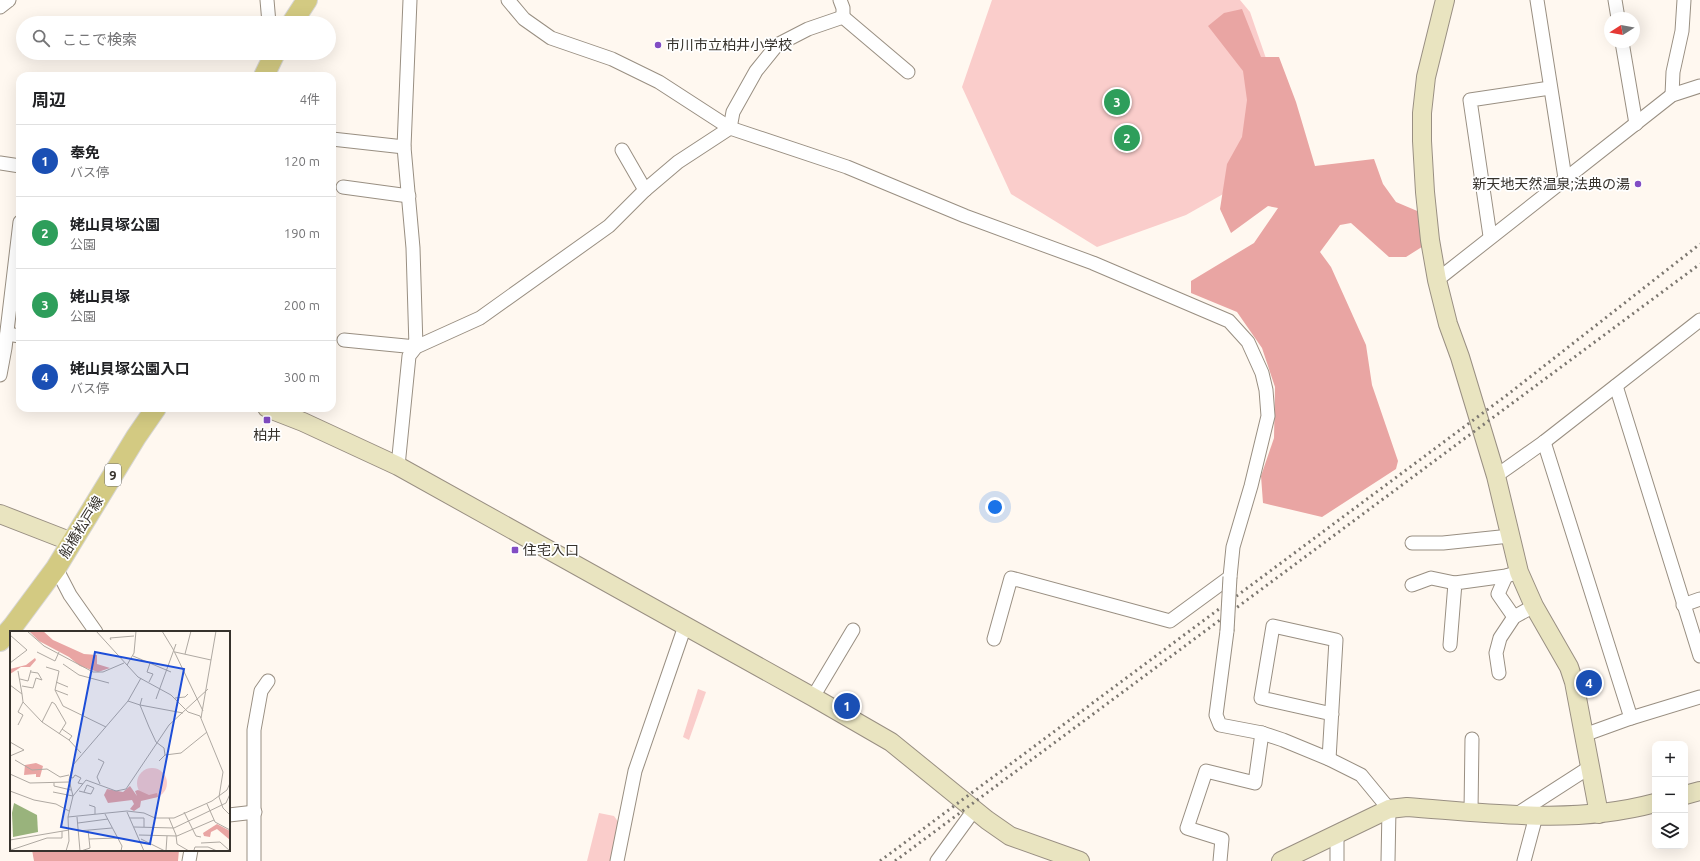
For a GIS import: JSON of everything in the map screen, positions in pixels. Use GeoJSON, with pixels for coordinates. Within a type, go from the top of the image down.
{"type":"FeatureCollection","features":[{"type":"Feature","properties":{"kind":"main road"},"geometry":{"type":"LineString","coordinates":[[297,16],[307,0]]}},
{"type":"Feature","properties":{"kind":"main road"},"geometry":{"type":"LineString","coordinates":[[266,72],[272,60]]}},
{"type":"Feature","properties":{"kind":"main road","name":"船橋松戸線"},"geometry":{"type":"LineString","coordinates":[[0,641],[56,568],[136,437],[153,412]]}},
{"type":"Feature","properties":{"kind":"street"},"geometry":{"type":"LineString","coordinates":[[0,7],[9,0]]}},
{"type":"Feature","properties":{"kind":"street"},"geometry":{"type":"LineString","coordinates":[[267,0],[268,16]]}},
{"type":"Feature","properties":{"kind":"street"},"geometry":{"type":"LineString","coordinates":[[410,0],[404,147],[413,248],[416,347]]}},
{"type":"Feature","properties":{"kind":"street"},"geometry":{"type":"LineString","coordinates":[[508,0],[524,19],[551,38],[612,59],[659,82],[730,128],[847,167],[965,216],[1094,263],[1229,321],[1248,342],[1262,373],[1266,390],[1268,416],[1251,486],[1233,546],[1227,631],[1216,715],[1220,725],[1262,733],[1283,740],[1329,759],[1361,775],[1389,809],[1388,861]]}},
{"type":"Feature","properties":{"kind":"street"},"geometry":{"type":"LineString","coordinates":[[840,0],[843,8],[842,17]]}},
{"type":"Feature","properties":{"kind":"street"},"geometry":{"type":"LineString","coordinates":[[1446,0],[1426,77],[1422,113],[1422,142],[1430,240],[1437,280],[1448,324],[1460,357],[1496,476],[1510,536],[1513,574],[1570,667],[1599,814]]}},
{"type":"Feature","properties":{"kind":"street"},"geometry":{"type":"LineString","coordinates":[[1537,0],[1565,178]]}},
{"type":"Feature","properties":{"kind":"street"},"geometry":{"type":"LineString","coordinates":[[1615,0],[1617,12]]}},
{"type":"Feature","properties":{"kind":"street"},"geometry":{"type":"LineString","coordinates":[[1672,95],[1673,72],[1682,31],[1684,0]]}},
{"type":"Feature","properties":{"kind":"street"},"geometry":{"type":"LineString","coordinates":[[398,466],[409,356],[416,347],[480,318],[609,226],[645,190],[678,162],[730,128],[733,112],[756,71],[777,45],[808,29],[842,17]]}},
{"type":"Feature","properties":{"kind":"street"},"geometry":{"type":"LineString","coordinates":[[842,17],[908,72]]}},
{"type":"Feature","properties":{"kind":"street"},"geometry":{"type":"LineString","coordinates":[[1623,48],[1636,124]]}},
{"type":"Feature","properties":{"kind":"street"},"geometry":{"type":"LineString","coordinates":[[1437,280],[1490,236],[1672,95],[1700,86]]}},
{"type":"Feature","properties":{"kind":"street"},"geometry":{"type":"LineString","coordinates":[[1490,236],[1470,100],[1550,88]]}},
{"type":"Feature","properties":{"kind":"street"},"geometry":{"type":"LineString","coordinates":[[336,139],[404,147]]}},
{"type":"Feature","properties":{"kind":"street"},"geometry":{"type":"LineString","coordinates":[[622,150],[645,190]]}},
{"type":"Feature","properties":{"kind":"street"},"geometry":{"type":"LineString","coordinates":[[0,163],[16,165]]}},
{"type":"Feature","properties":{"kind":"street"},"geometry":{"type":"LineString","coordinates":[[343,187],[409,196]]}},
{"type":"Feature","properties":{"kind":"street"},"geometry":{"type":"LineString","coordinates":[[0,375],[7,334],[16,256]]}},
{"type":"Feature","properties":{"kind":"street"},"geometry":{"type":"LineString","coordinates":[[1496,476],[1544,442],[1700,320]]}},
{"type":"Feature","properties":{"kind":"street"},"geometry":{"type":"LineString","coordinates":[[7,334],[16,335]]}},
{"type":"Feature","properties":{"kind":"street"},"geometry":{"type":"LineString","coordinates":[[344,340],[416,347]]}},
{"type":"Feature","properties":{"kind":"street"},"geometry":{"type":"LineString","coordinates":[[1616,386],[1700,656]]}},
{"type":"Feature","properties":{"kind":"street"},"geometry":{"type":"LineString","coordinates":[[277,412],[303,422],[398,466],[813,697],[892,742],[974,810],[1010,836],[1080,861]]}},
{"type":"Feature","properties":{"kind":"street"},"geometry":{"type":"LineString","coordinates":[[1544,442],[1631,718]]}},
{"type":"Feature","properties":{"kind":"street"},"geometry":{"type":"LineString","coordinates":[[0,514],[72,542]]}},
{"type":"Feature","properties":{"kind":"street"},"geometry":{"type":"LineString","coordinates":[[1412,543],[1443,543],[1510,536]]}},
{"type":"Feature","properties":{"kind":"street"},"geometry":{"type":"LineString","coordinates":[[56,568],[70,595],[95,631]]}},
{"type":"Feature","properties":{"kind":"street"},"geometry":{"type":"LineString","coordinates":[[1412,585],[1431,578],[1455,583],[1513,574]]}},
{"type":"Feature","properties":{"kind":"street"},"geometry":{"type":"LineString","coordinates":[[1513,574],[1498,594],[1514,617]]}},
{"type":"Feature","properties":{"kind":"street"},"geometry":{"type":"LineString","coordinates":[[994,639],[1011,578],[1170,622],[1230,577]]}},
{"type":"Feature","properties":{"kind":"street"},"geometry":{"type":"LineString","coordinates":[[1450,645],[1455,583]]}},
{"type":"Feature","properties":{"kind":"street"},"geometry":{"type":"LineString","coordinates":[[1684,605],[1700,599]]}},
{"type":"Feature","properties":{"kind":"street"},"geometry":{"type":"LineString","coordinates":[[1499,673],[1496,653],[1500,638],[1514,617],[1534,606]]}},
{"type":"Feature","properties":{"kind":"street"},"geometry":{"type":"LineString","coordinates":[[617,861],[635,771],[685,626]]}},
{"type":"Feature","properties":{"kind":"street"},"geometry":{"type":"LineString","coordinates":[[1329,759],[1332,714],[1336,640],[1274,626],[1261,698],[1332,714]]}},
{"type":"Feature","properties":{"kind":"street"},"geometry":{"type":"LineString","coordinates":[[813,697],[853,630]]}},
{"type":"Feature","properties":{"kind":"street"},"geometry":{"type":"LineString","coordinates":[[254,861],[254,730],[261,691],[268,680]]}},
{"type":"Feature","properties":{"kind":"street"},"geometry":{"type":"LineString","coordinates":[[1584,735],[1631,718],[1700,697]]}},
{"type":"Feature","properties":{"kind":"street"},"geometry":{"type":"LineString","coordinates":[[1220,861],[1222,839],[1187,828],[1206,771],[1255,783],[1262,733]]}},
{"type":"Feature","properties":{"kind":"street"},"geometry":{"type":"LineString","coordinates":[[1471,811],[1472,739]]}},
{"type":"Feature","properties":{"kind":"street"},"geometry":{"type":"LineString","coordinates":[[1517,814],[1590,767]]}},
{"type":"Feature","properties":{"kind":"street"},"geometry":{"type":"LineString","coordinates":[[1688,794],[1700,791]]}},
{"type":"Feature","properties":{"kind":"street"},"geometry":{"type":"LineString","coordinates":[[1281,861],[1389,809],[1407,807],[1536,816],[1599,814],[1652,804]]}},
{"type":"Feature","properties":{"kind":"street"},"geometry":{"type":"LineString","coordinates":[[937,861],[974,810]]}},
{"type":"Feature","properties":{"kind":"street"},"geometry":{"type":"LineString","coordinates":[[230,815],[254,812]]}},
{"type":"Feature","properties":{"kind":"street"},"geometry":{"type":"LineString","coordinates":[[1524,861],[1536,816]]}},
{"type":"Feature","properties":{"kind":"street"},"geometry":{"type":"LineString","coordinates":[[1337,834],[1337,861]]}},
{"type":"Feature","properties":{"kind":"street"},"geometry":{"type":"LineString","coordinates":[[190,861],[191,851]]}},
{"type":"Feature","properties":{"kind":"shaded area"},"geometry":{"type":"Polygon","coordinates":[[[992,0],[1240,0],[1250,12],[1281,102],[1257,175],[1186,215],[1097,247],[1011,194],[962,87],[992,0]]]}},
{"type":"Feature","properties":{"kind":"shaded area"},"geometry":{"type":"Polygon","coordinates":[[[1242,9],[1261,57],[1279,57],[1296,102],[1315,166],[1374,159],[1383,184],[1396,202],[1422,213],[1425,245],[1406,257],[1389,257],[1351,223],[1340,225],[1320,252],[1331,267],[1366,345],[1372,385],[1398,461],[1396,469],[1322,517],[1263,503],[1261,476],[1274,438],[1275,387],[1262,348],[1237,312],[1191,293],[1191,281],[1254,243],[1278,208],[1268,206],[1231,233],[1220,209],[1227,164],[1242,137],[1247,100],[1243,71],[1208,26],[1224,13],[1242,9]]]}},
{"type":"Feature","properties":{"kind":"shaded area"},"geometry":{"type":"Polygon","coordinates":[[[698,689],[706,692],[689,740],[683,737],[698,689]]]}},
{"type":"Feature","properties":{"kind":"shaded area"},"geometry":{"type":"Polygon","coordinates":[[[599,813],[614,816],[619,823],[610,861],[587,861],[599,813]]]}},
{"type":"Feature","properties":{"kind":"shaded area"},"geometry":{"type":"Polygon","coordinates":[[[32,851],[179,851],[178,861],[34,861],[32,851]]]}},
{"type":"Feature","properties":{"kind":"railway"},"geometry":{"type":"LineString","coordinates":[[880,861],[1507,395],[1700,244]]}},
{"type":"Feature","properties":{"kind":"railway"},"geometry":{"type":"LineString","coordinates":[[895,861],[1700,264]]}},
{"type":"Feature","properties":{"kind":"place","name":"市川市立柏井小学校"},"geometry":{"type":"Point","coordinates":[658,45]}},
{"type":"Feature","properties":{"kind":"place","name":"姥山貝塚"},"geometry":{"type":"Point","coordinates":[1117,102]}},
{"type":"Feature","properties":{"kind":"place","name":"姥山貝塚公園"},"geometry":{"type":"Point","coordinates":[1127,138]}},
{"type":"Feature","properties":{"kind":"place","name":"新天地天然温泉;法典の湯"},"geometry":{"type":"Point","coordinates":[1638,184]}},
{"type":"Feature","properties":{"kind":"place","name":"柏井"},"geometry":{"type":"Point","coordinates":[267,420]}},
{"type":"Feature","properties":{"kind":"place","name":"住宅入口"},"geometry":{"type":"Point","coordinates":[515,550]}},
{"type":"Feature","properties":{"kind":"place","name":"姥山貝塚公園入口"},"geometry":{"type":"Point","coordinates":[1589,683]}},
{"type":"Feature","properties":{"kind":"place","name":"奉免"},"geometry":{"type":"Point","coordinates":[847,706]}}]}
